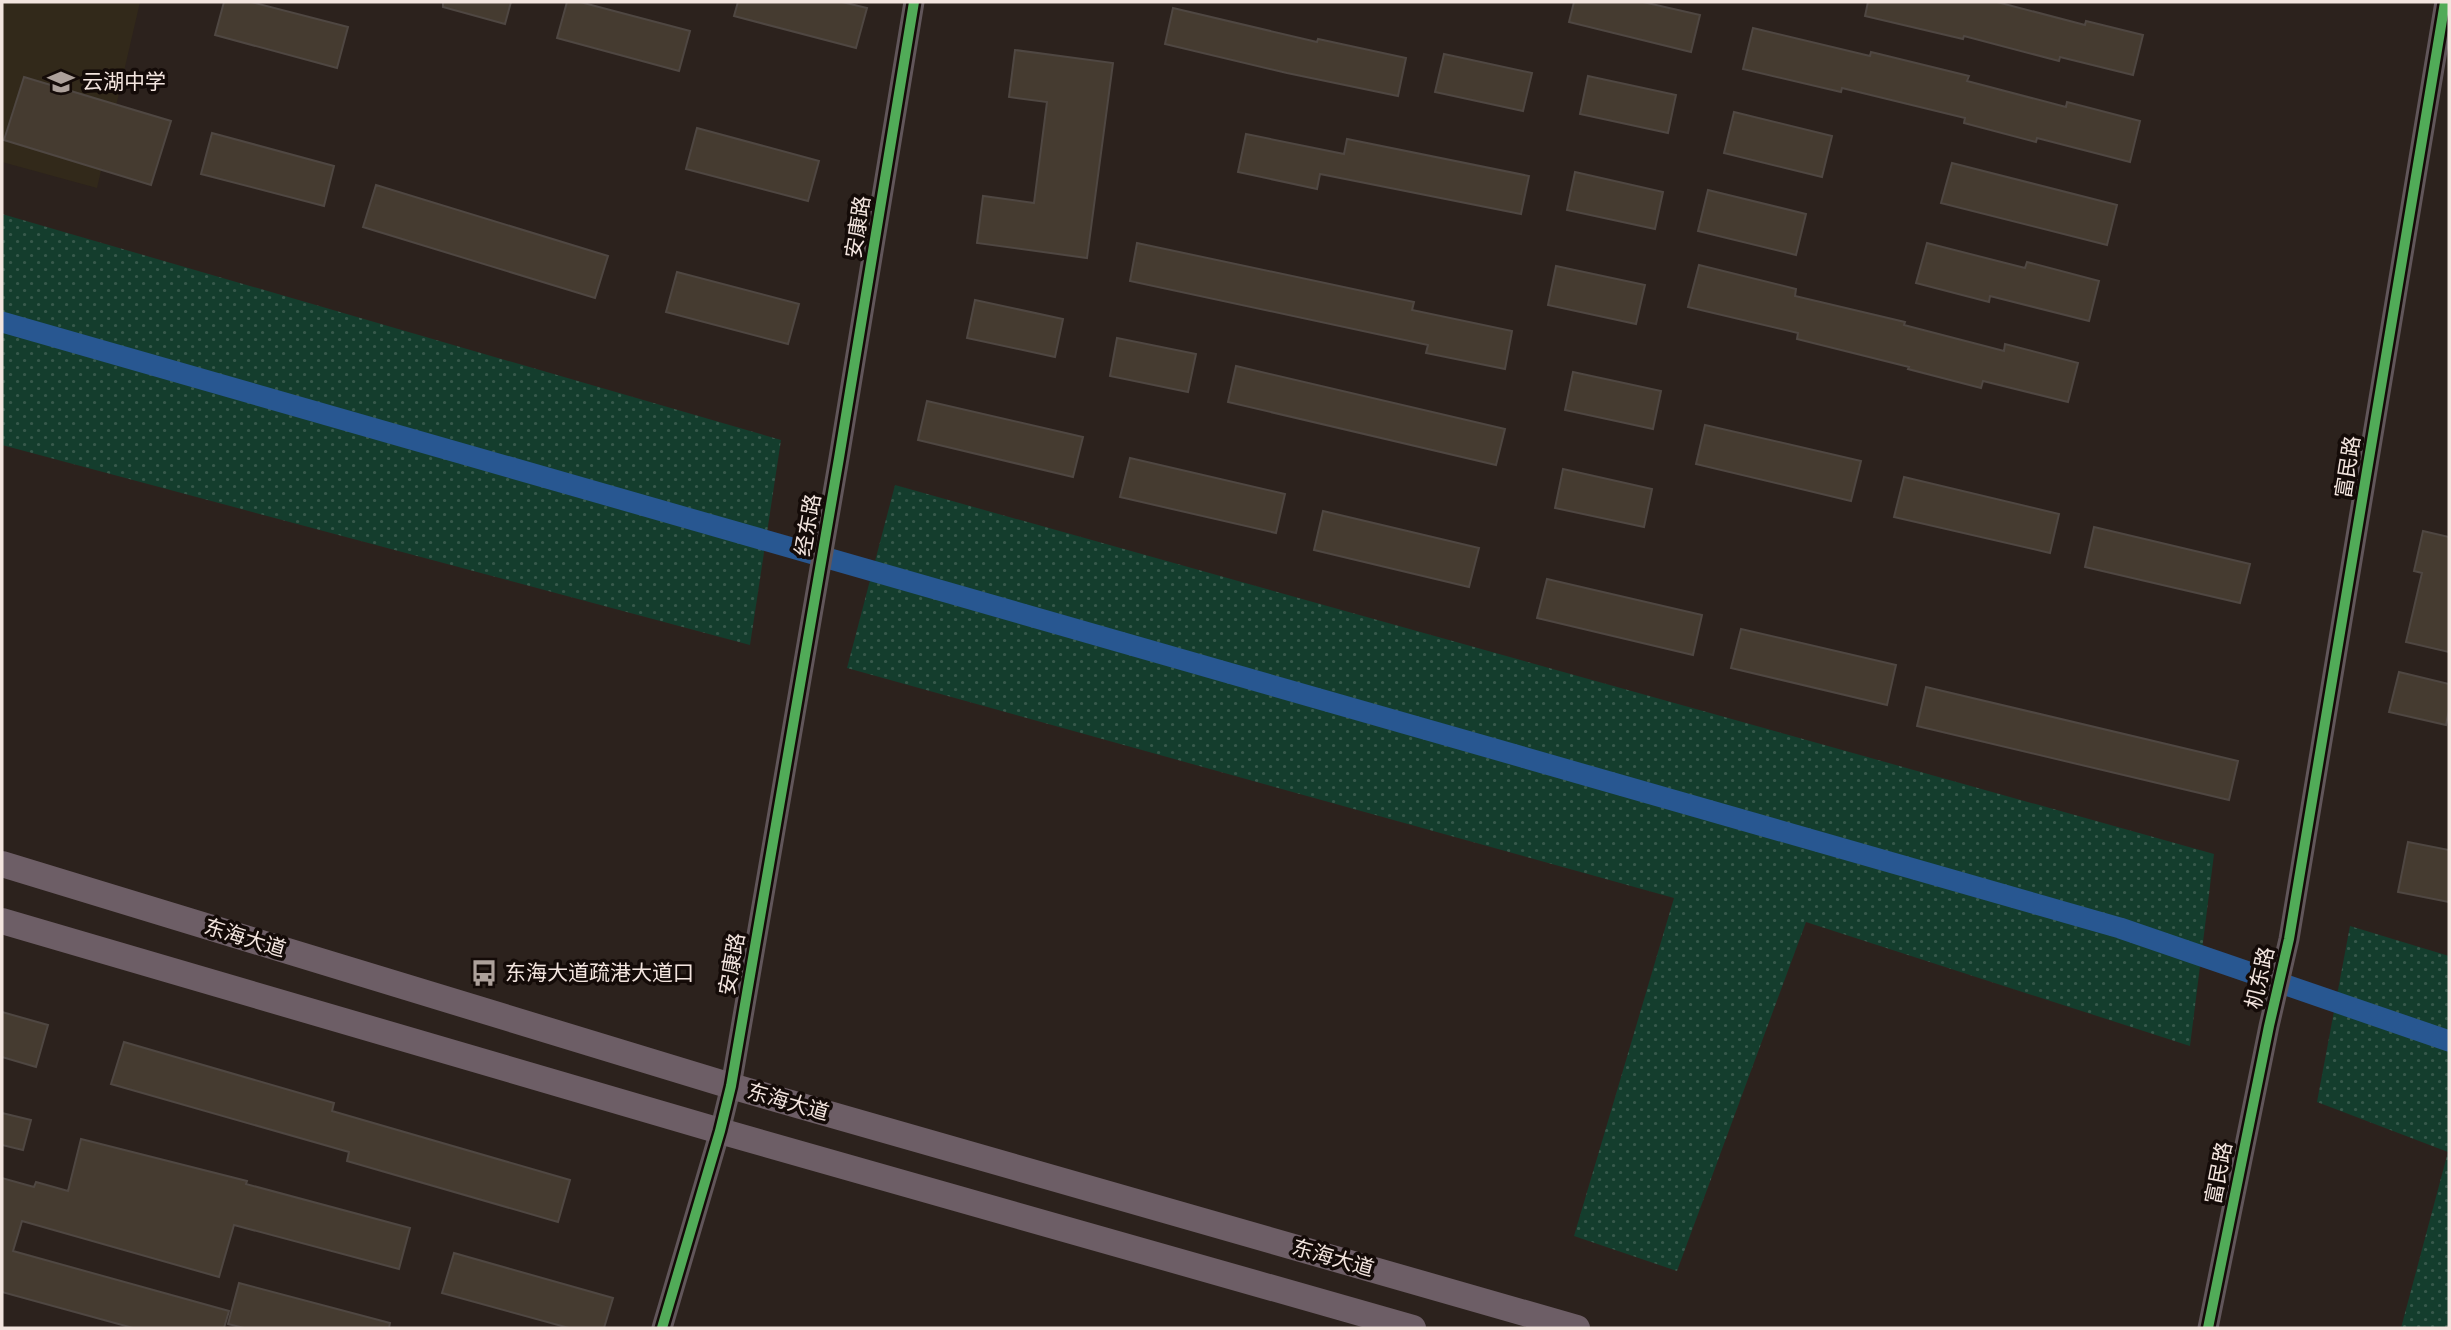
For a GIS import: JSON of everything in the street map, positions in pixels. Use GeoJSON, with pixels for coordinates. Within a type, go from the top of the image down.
{"type":"FeatureCollection","features":[{"type":"Feature","properties":{"kind":"main road","name":"东海大道"},"geometry":{"type":"LineString","coordinates":[[2,864],[731,1086],[1577,1328]]}},
{"type":"Feature","properties":{"kind":"main road"},"geometry":{"type":"LineString","coordinates":[[2,921],[720,1131],[1413,1328]]}},
{"type":"Feature","properties":{"kind":"street","name":"安康路"},"geometry":{"type":"LineString","coordinates":[[839,458],[914,2]]}},
{"type":"Feature","properties":{"kind":"street","name":"富民路"},"geometry":{"type":"LineString","coordinates":[[2289,939],[2445,2]]}},
{"type":"Feature","properties":{"kind":"street","name":"经东路"},"geometry":{"type":"LineString","coordinates":[[814,600],[839,458]]}},
{"type":"Feature","properties":{"kind":"street","name":"安康路"},"geometry":{"type":"LineString","coordinates":[[662,1328],[731,1086],[814,600]]}},
{"type":"Feature","properties":{"kind":"street","name":"机东路"},"geometry":{"type":"LineString","coordinates":[[2269,1026],[2289,939]]}},
{"type":"Feature","properties":{"kind":"street","name":"富民路"},"geometry":{"type":"LineString","coordinates":[[2208,1328],[2269,1026]]}},
{"type":"Feature","properties":{"kind":"shaded area","name":"云湖中学"},"geometry":{"type":"Polygon","coordinates":[[[2,2],[140,2],[97,188],[2,162],[2,2]]]}},
{"type":"Feature","properties":{"kind":"green space"},"geometry":{"type":"Polygon","coordinates":[[[2,214],[781,440],[750,645],[2,445],[2,214]]]}},
{"type":"Feature","properties":{"kind":"green space"},"geometry":{"type":"Polygon","coordinates":[[[895,485],[2214,854],[2190,1046],[1806,922],[1677,1271],[1574,1236],[1674,898],[847,668],[895,485]]]}},
{"type":"Feature","properties":{"kind":"green space"},"geometry":{"type":"Polygon","coordinates":[[[2350,926],[2449,956],[2449,1328],[2401,1328],[2448,1152],[2317,1102],[2350,926]]]}},
{"type":"Feature","properties":{"kind":"building"},"geometry":{"type":"Polygon","coordinates":[[[224,2],[251,2],[348,27],[337,68],[215,35],[224,2]]]}},
{"type":"Feature","properties":{"kind":"building"},"geometry":{"type":"Polygon","coordinates":[[[443,2],[511,2],[505,24],[443,7],[443,2]]]}},
{"type":"Feature","properties":{"kind":"building"},"geometry":{"type":"Polygon","coordinates":[[[567,2],[580,2],[690,31],[679,71],[557,38],[567,2]]]}},
{"type":"Feature","properties":{"kind":"building"},"geometry":{"type":"Polygon","coordinates":[[[738,2],[842,2],[867,8],[856,48],[734,16],[738,2]]]}},
{"type":"Feature","properties":{"kind":"building"},"geometry":{"type":"Polygon","coordinates":[[[1574,2],[1643,2],[1700,15],[1691,52],[1569,22],[1574,2]]]}},
{"type":"Feature","properties":{"kind":"building"},"geometry":{"type":"Polygon","coordinates":[[[1868,2],[1997,2],[2085,25],[2086,21],[2143,35],[2133,75],[2060,57],[2059,61],[1964,36],[1963,39],[1865,16],[1868,2]]]}},
{"type":"Feature","properties":{"kind":"building"},"geometry":{"type":"Polygon","coordinates":[[[1173,8],[1317,42],[1318,39],[1406,58],[1398,96],[1165,44],[1173,8]]]}},
{"type":"Feature","properties":{"kind":"building"},"geometry":{"type":"Polygon","coordinates":[[[1753,28],[1870,56],[1871,52],[1969,76],[1967,81],[2066,107],[2067,102],[2140,121],[2130,162],[2037,138],[2036,142],[1964,123],[1965,118],[1842,88],[1841,92],[1743,69],[1753,28]]]}},
{"type":"Feature","properties":{"kind":"building"},"geometry":{"type":"Polygon","coordinates":[[[1015,50],[1113,63],[1087,258],[977,243],[983,196],[1034,203],[1047,102],[1009,97],[1015,50]]]}},
{"type":"Feature","properties":{"kind":"building"},"geometry":{"type":"Polygon","coordinates":[[[1444,54],[1532,73],[1523,111],[1435,92],[1444,54]]]}},
{"type":"Feature","properties":{"kind":"building"},"geometry":{"type":"Polygon","coordinates":[[[1588,76],[1676,95],[1668,133],[1580,114],[1588,76]]]}},
{"type":"Feature","properties":{"kind":"building"},"geometry":{"type":"Polygon","coordinates":[[[24,77],[171,121],[151,185],[4,140],[24,77]]]}},
{"type":"Feature","properties":{"kind":"building"},"geometry":{"type":"Polygon","coordinates":[[[1734,112],[1832,136],[1822,177],[1724,153],[1734,112]]]}},
{"type":"Feature","properties":{"kind":"building"},"geometry":{"type":"Polygon","coordinates":[[[697,128],[819,161],[808,201],[686,169],[697,128]]]}},
{"type":"Feature","properties":{"kind":"building"},"geometry":{"type":"Polygon","coordinates":[[[212,133],[334,166],[324,206],[201,174],[212,133]]]}},
{"type":"Feature","properties":{"kind":"building"},"geometry":{"type":"Polygon","coordinates":[[[1246,134],[1344,154],[1347,139],[1529,176],[1521,214],[1320,174],[1317,189],[1238,172],[1246,134]]]}},
{"type":"Feature","properties":{"kind":"building"},"geometry":{"type":"Polygon","coordinates":[[[1952,163],[2117,205],[2107,245],[1941,203],[1952,163]]]}},
{"type":"Feature","properties":{"kind":"building"},"geometry":{"type":"Polygon","coordinates":[[[1575,172],[1663,192],[1655,229],[1567,210],[1575,172]]]}},
{"type":"Feature","properties":{"kind":"building"},"geometry":{"type":"Polygon","coordinates":[[[376,185],[608,256],[595,298],[363,227],[376,185]]]}},
{"type":"Feature","properties":{"kind":"building"},"geometry":{"type":"Polygon","coordinates":[[[1708,190],[1806,214],[1796,255],[1698,231],[1708,190]]]}},
{"type":"Feature","properties":{"kind":"building"},"geometry":{"type":"Polygon","coordinates":[[[1137,243],[1414,302],[1412,310],[1512,331],[1505,369],[1426,353],[1428,345],[1130,281],[1137,243]]]}},
{"type":"Feature","properties":{"kind":"building"},"geometry":{"type":"Polygon","coordinates":[[[1927,243],[2025,268],[2027,262],[2099,281],[2089,321],[1990,296],[1989,302],[1916,283],[1927,243]]]}},
{"type":"Feature","properties":{"kind":"building"},"geometry":{"type":"Polygon","coordinates":[[[1699,265],[1796,289],[1795,296],[1905,322],[1904,325],[2004,351],[2005,344],[2078,363],[2068,402],[1983,381],[1981,388],[1797,339],[1798,333],[1688,307],[1699,265]]]}},
{"type":"Feature","properties":{"kind":"building"},"geometry":{"type":"Polygon","coordinates":[[[1556,266],[1645,285],[1636,324],[1548,305],[1556,266]]]}},
{"type":"Feature","properties":{"kind":"building"},"geometry":{"type":"Polygon","coordinates":[[[677,272],[799,304],[788,344],[666,312],[677,272]]]}},
{"type":"Feature","properties":{"kind":"building"},"geometry":{"type":"Polygon","coordinates":[[[975,300],[1063,319],[1055,357],[967,338],[975,300]]]}},
{"type":"Feature","properties":{"kind":"building"},"geometry":{"type":"Polygon","coordinates":[[[1117,338],[1196,354],[1188,392],[1110,376],[1117,338]]]}},
{"type":"Feature","properties":{"kind":"building"},"geometry":{"type":"Polygon","coordinates":[[[1236,366],[1505,429],[1496,465],[1228,402],[1236,366]]]}},
{"type":"Feature","properties":{"kind":"building"},"geometry":{"type":"Polygon","coordinates":[[[1573,372],[1661,391],[1653,429],[1565,410],[1573,372]]]}},
{"type":"Feature","properties":{"kind":"building"},"geometry":{"type":"Polygon","coordinates":[[[927,401],[1083,437],[1073,477],[918,440],[927,401]]]}},
{"type":"Feature","properties":{"kind":"building"},"geometry":{"type":"Polygon","coordinates":[[[1705,425],[1861,461],[1851,501],[1696,464],[1705,425]]]}},
{"type":"Feature","properties":{"kind":"building"},"geometry":{"type":"Polygon","coordinates":[[[1130,458],[1285,494],[1276,533],[1120,497],[1130,458]]]}},
{"type":"Feature","properties":{"kind":"building"},"geometry":{"type":"Polygon","coordinates":[[[1563,469],[1652,489],[1644,527],[1555,508],[1563,469]]]}},
{"type":"Feature","properties":{"kind":"building"},"geometry":{"type":"Polygon","coordinates":[[[1904,477],[2059,514],[2050,553],[1894,517],[1904,477]]]}},
{"type":"Feature","properties":{"kind":"building"},"geometry":{"type":"Polygon","coordinates":[[[1323,511],[1479,548],[1469,587],[1314,550],[1323,511]]]}},
{"type":"Feature","properties":{"kind":"building"},"geometry":{"type":"Polygon","coordinates":[[[2094,527],[2250,564],[2240,603],[2085,567],[2094,527]]]}},
{"type":"Feature","properties":{"kind":"building"},"geometry":{"type":"Polygon","coordinates":[[[2423,531],[2449,537],[2449,652],[2406,642],[2422,573],[2414,571],[2423,531]]]}},
{"type":"Feature","properties":{"kind":"building"},"geometry":{"type":"Polygon","coordinates":[[[1547,579],[1702,615],[1693,655],[1537,618],[1547,579]]]}},
{"type":"Feature","properties":{"kind":"building"},"geometry":{"type":"Polygon","coordinates":[[[1741,629],[1896,665],[1887,705],[1731,668],[1741,629]]]}},
{"type":"Feature","properties":{"kind":"building"},"geometry":{"type":"Polygon","coordinates":[[[2399,672],[2449,684],[2446,725],[2389,712],[2399,672]]]}},
{"type":"Feature","properties":{"kind":"building"},"geometry":{"type":"Polygon","coordinates":[[[1926,687],[2238,761],[2229,800],[1917,726],[1926,687]]]}},
{"type":"Feature","properties":{"kind":"building"},"geometry":{"type":"Polygon","coordinates":[[[2408,842],[2449,850],[2449,902],[2398,892],[2408,842]]]}},
{"type":"Feature","properties":{"kind":"building"},"geometry":{"type":"Polygon","coordinates":[[[2,1012],[48,1025],[36,1067],[2,1057],[2,1012]]]}},
{"type":"Feature","properties":{"kind":"building"},"geometry":{"type":"Polygon","coordinates":[[[124,1042],[334,1103],[332,1111],[570,1180],[558,1222],[347,1161],[349,1152],[111,1084],[124,1042]]]}},
{"type":"Feature","properties":{"kind":"building"},"geometry":{"type":"Polygon","coordinates":[[[2,1113],[31,1120],[23,1150],[2,1145],[2,1113]]]}},
{"type":"Feature","properties":{"kind":"building"},"geometry":{"type":"Polygon","coordinates":[[[81,1139],[247,1181],[246,1184],[410,1228],[399,1269],[234,1225],[219,1277],[22,1221],[13,1251],[229,1311],[224,1328],[133,1328],[2,1292],[2,1178],[34,1187],[36,1182],[68,1191],[81,1139]]]}},
{"type":"Feature","properties":{"kind":"building"},"geometry":{"type":"Polygon","coordinates":[[[454,1253],[613,1298],[604,1328],[569,1328],[442,1293],[454,1253]]]}},
{"type":"Feature","properties":{"kind":"building"},"geometry":{"type":"Polygon","coordinates":[[[239,1283],[390,1323],[389,1328],[244,1328],[228,1324],[239,1283]]]}},
{"type":"Feature","properties":{"kind":"waterway"},"geometry":{"type":"LineString","coordinates":[[2,322],[2120,928],[2449,1041]]}},
{"type":"Feature","properties":{"kind":"cycle path"},"geometry":{"type":"LineString","coordinates":[[662,1328],[731,1086],[914,2]]}},
{"type":"Feature","properties":{"kind":"cycle path"},"geometry":{"type":"LineString","coordinates":[[2208,1328],[2289,939],[2445,2]]}},
{"type":"Feature","properties":{"kind":"place","name":"云湖中学"},"geometry":{"type":"Point","coordinates":[61,82]}},
{"type":"Feature","properties":{"kind":"place","name":"东海大道疏港大道口"},"geometry":{"type":"Point","coordinates":[484,973]}}]}
